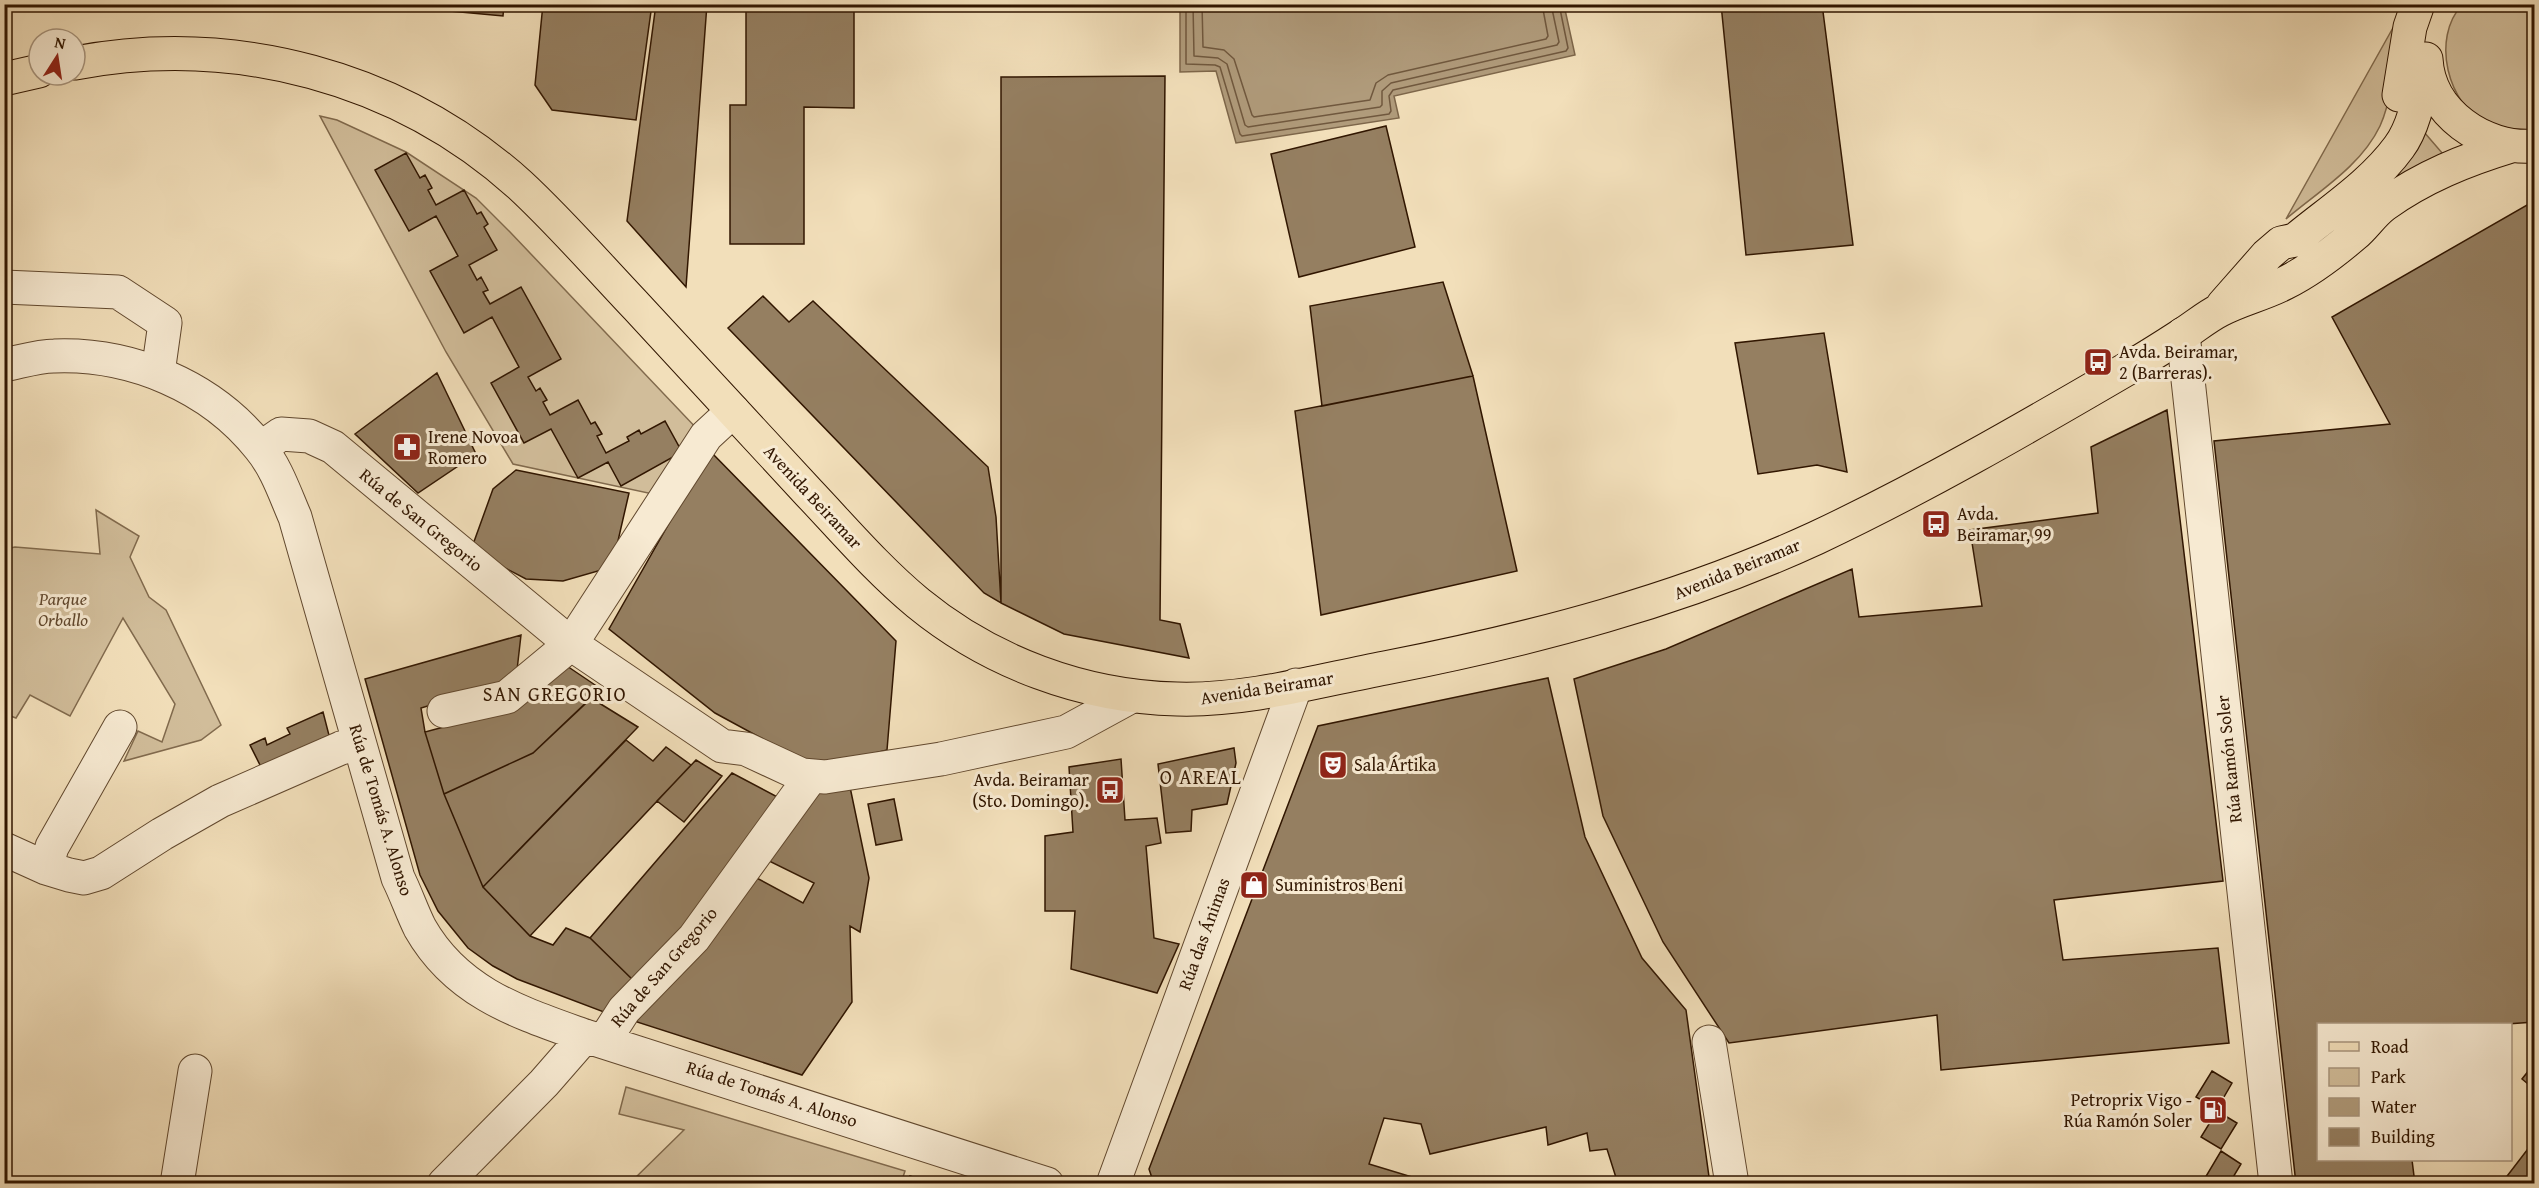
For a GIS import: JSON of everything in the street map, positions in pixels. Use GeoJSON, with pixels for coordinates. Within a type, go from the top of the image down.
{"type":"FeatureCollection","features":[{"type":"Feature","properties":{"kind":"main road"},"geometry":{"type":"LineString","coordinates":[[2281,243],[2289,231],[2354,176],[2380,142],[2396,105],[2404,72],[2410,27],[2418,4]]}},
{"type":"Feature","properties":{"kind":"main road"},"geometry":{"type":"LineString","coordinates":[[2436,4],[2425,39],[2426,63],[2437,94],[2457,120],[2473,132],[2515,155]]}},
{"type":"Feature","properties":{"kind":"main road","name":"Avenida Beiramar"},"geometry":{"type":"LineString","coordinates":[[87,61],[166,52],[216,54],[263,60],[349,82],[401,104],[460,139],[520,185],[853,540],[923,607],[972,641],[1004,658],[1066,681],[1132,696],[1209,699],[1296,685],[1505,642],[1612,615],[1688,590],[1812,539],[1906,492],[2123,371],[2218,311],[2289,281],[2361,230],[2376,211],[2427,178],[2515,155]]}},
{"type":"Feature","properties":{"kind":"main road","name":"Avenida Beiramar"},"geometry":{"type":"LineString","coordinates":[[2218,311],[2281,243],[2295,240],[2373,175],[2400,146],[2416,108],[2426,63]]}},
{"type":"Feature","properties":{"kind":"main road"},"geometry":{"type":"LineString","coordinates":[[4,79],[27,74]]}},
{"type":"Feature","properties":{"kind":"street"},"geometry":{"type":"LineString","coordinates":[[4,287],[118,292],[165,322],[158,373]]}},
{"type":"Feature","properties":{"kind":"street","name":"Rúa Ramón Soler"},"geometry":{"type":"LineString","coordinates":[[2183,334],[2276,1184]]}},
{"type":"Feature","properties":{"kind":"street","name":"Rúa de Tomás A. Alonso"},"geometry":{"type":"LineString","coordinates":[[4,365],[51,356],[94,356],[158,373],[210,403],[229,417],[261,448],[282,486],[295,517],[398,878],[420,927],[445,962],[475,989],[517,1011],[594,1038],[1047,1184]]}},
{"type":"Feature","properties":{"kind":"street"},"geometry":{"type":"LineString","coordinates":[[444,711],[507,697],[572,644],[706,436],[733,411]]}},
{"type":"Feature","properties":{"kind":"street","name":"Rúa de San Gregorio"},"geometry":{"type":"LineString","coordinates":[[261,448],[281,434],[309,436],[333,447],[572,644],[722,746],[746,750],[810,778],[941,759],[1066,732],[1132,696]]}},
{"type":"Feature","properties":{"kind":"street","name":"Rúa das Ánimas"},"geometry":{"type":"LineString","coordinates":[[1113,1184],[1296,685]]}},
{"type":"Feature","properties":{"kind":"street"},"geometry":{"type":"LineString","coordinates":[[46,868],[52,847],[120,727]]}},
{"type":"Feature","properties":{"kind":"street"},"geometry":{"type":"LineString","coordinates":[[4,849],[46,868],[84,878],[101,873],[220,801],[341,748],[359,743]]}},
{"type":"Feature","properties":{"kind":"street","name":"Rúa de San Gregorio"},"geometry":{"type":"LineString","coordinates":[[444,1184],[544,1083],[624,1010],[694,938],[810,778]]}},
{"type":"Feature","properties":{"kind":"street"},"geometry":{"type":"LineString","coordinates":[[1709,1042],[1732,1184]]}},
{"type":"Feature","properties":{"kind":"street"},"geometry":{"type":"LineString","coordinates":[[177,1184],[195,1071]]}},
{"type":"Feature","properties":{"kind":"green space"},"geometry":{"type":"Polygon","coordinates":[[[2462,5],[2534,5],[2534,134],[2489,125],[2475,116],[2463,103],[2454,87],[2448,70],[2447,35],[2462,5]]]}},
{"type":"Feature","properties":{"kind":"green space"},"geometry":{"type":"Polygon","coordinates":[[[2399,17],[2391,87],[2380,126],[2351,166],[2286,219],[2399,17]]]}},
{"type":"Feature","properties":{"kind":"green space"},"geometry":{"type":"Polygon","coordinates":[[[320,116],[337,120],[406,152],[476,198],[701,433],[662,496],[513,464],[446,352],[320,116]]]}},
{"type":"Feature","properties":{"kind":"green space"},"geometry":{"type":"Polygon","coordinates":[[[2424,132],[2443,154],[2388,186],[2424,132]]]}},
{"type":"Feature","properties":{"kind":"green space","name":"Parque Orballo"},"geometry":{"type":"Polygon","coordinates":[[[96,510],[139,536],[130,557],[149,597],[166,610],[221,725],[201,740],[124,761],[138,731],[162,742],[175,704],[123,618],[70,716],[30,695],[16,718],[5,714],[5,549],[15,547],[100,554],[96,510]]]}},
{"type":"Feature","properties":{"kind":"green space"},"geometry":{"type":"Polygon","coordinates":[[[626,1087],[905,1171],[901,1183],[630,1183],[684,1130],[619,1114],[626,1087]]]}},
{"type":"Feature","properties":{"kind":"water"},"geometry":{"type":"Polygon","coordinates":[[[1180,4],[1564,5],[1575,55],[1394,96],[1399,118],[1236,143],[1216,71],[1180,72],[1180,4]]]}},
{"type":"Feature","properties":{"kind":"building"},"geometry":{"type":"Polygon","coordinates":[[[450,4],[504,4],[503,16],[450,11],[450,4]]]}},
{"type":"Feature","properties":{"kind":"building"},"geometry":{"type":"Polygon","coordinates":[[[543,4],[652,4],[636,120],[552,110],[535,85],[543,4]]]}},
{"type":"Feature","properties":{"kind":"building"},"geometry":{"type":"Polygon","coordinates":[[[656,4],[707,4],[686,287],[627,221],[656,4]]]}},
{"type":"Feature","properties":{"kind":"building"},"geometry":{"type":"Polygon","coordinates":[[[746,4],[854,4],[854,108],[804,107],[804,244],[730,244],[730,105],[746,105],[746,4]]]}},
{"type":"Feature","properties":{"kind":"building"},"geometry":{"type":"Polygon","coordinates":[[[1721,4],[1822,4],[1853,245],[1746,255],[1721,4]]]}},
{"type":"Feature","properties":{"kind":"building"},"geometry":{"type":"Polygon","coordinates":[[[1165,76],[1160,620],[1180,624],[1189,658],[1064,634],[1001,603],[1001,77],[1165,76]]]}},
{"type":"Feature","properties":{"kind":"building"},"geometry":{"type":"Polygon","coordinates":[[[1386,126],[1415,247],[1299,277],[1271,154],[1386,126]]]}},
{"type":"Feature","properties":{"kind":"building"},"geometry":{"type":"Polygon","coordinates":[[[406,153],[420,178],[425,175],[432,188],[428,190],[436,205],[464,190],[477,214],[481,212],[488,224],[484,227],[497,250],[469,265],[477,280],[481,277],[488,290],[483,292],[490,304],[521,287],[561,359],[528,377],[536,391],[540,388],[547,400],[543,402],[550,415],[578,400],[591,424],[595,422],[602,434],[597,436],[606,453],[629,441],[627,437],[639,430],[641,434],[665,421],[682,452],[621,486],[608,462],[578,478],[551,429],[524,443],[491,383],[519,367],[492,317],[464,333],[430,271],[458,256],[436,216],[409,231],[375,170],[406,153]]]}},
{"type":"Feature","properties":{"kind":"building"},"geometry":{"type":"Polygon","coordinates":[[[2534,201],[2534,1022],[2317,1023],[2317,1161],[2412,1161],[2415,1184],[2296,1184],[2214,441],[2390,424],[2332,317],[2534,201]]]}},
{"type":"Feature","properties":{"kind":"building"},"geometry":{"type":"Polygon","coordinates":[[[1443,282],[1473,376],[1322,406],[1310,306],[1443,282]]]}},
{"type":"Feature","properties":{"kind":"building"},"geometry":{"type":"Polygon","coordinates":[[[763,296],[789,322],[813,301],[988,467],[996,517],[1001,603],[984,593],[728,328],[763,296]]]}},
{"type":"Feature","properties":{"kind":"building"},"geometry":{"type":"Polygon","coordinates":[[[1824,333],[1847,472],[1817,465],[1758,474],[1735,343],[1824,333]]]}},
{"type":"Feature","properties":{"kind":"building"},"geometry":{"type":"Polygon","coordinates":[[[437,373],[476,454],[418,493],[355,434],[437,373]]]}},
{"type":"Feature","properties":{"kind":"building"},"geometry":{"type":"Polygon","coordinates":[[[1473,376],[1517,571],[1321,615],[1295,411],[1473,376]]]}},
{"type":"Feature","properties":{"kind":"building"},"geometry":{"type":"Polygon","coordinates":[[[2167,410],[2223,881],[2054,900],[2063,960],[2218,948],[2229,1043],[1941,1070],[1937,1015],[1729,1043],[1663,942],[1603,816],[1574,679],[1666,649],[1852,569],[1859,617],[1982,606],[1970,530],[2098,513],[2091,447],[2167,410]]]}},
{"type":"Feature","properties":{"kind":"building"},"geometry":{"type":"Polygon","coordinates":[[[710,451],[896,641],[887,750],[816,768],[715,713],[609,629],[710,451]]]}},
{"type":"Feature","properties":{"kind":"building"},"geometry":{"type":"Polygon","coordinates":[[[516,470],[629,493],[612,567],[563,581],[526,579],[471,550],[493,489],[516,470]]]}},
{"type":"Feature","properties":{"kind":"building"},"geometry":{"type":"Polygon","coordinates":[[[521,635],[516,679],[421,708],[425,732],[444,794],[483,887],[530,936],[553,945],[566,928],[590,938],[638,985],[609,1014],[517,979],[493,966],[468,948],[438,911],[420,875],[365,679],[521,635]]]}},
{"type":"Feature","properties":{"kind":"building"},"geometry":{"type":"Polygon","coordinates":[[[561,662],[601,689],[533,753],[444,794],[425,732],[503,711],[561,662]]]}},
{"type":"Feature","properties":{"kind":"building"},"geometry":{"type":"Polygon","coordinates":[[[1548,678],[1585,837],[1642,958],[1686,1010],[1710,1184],[1618,1184],[1607,1149],[1590,1151],[1587,1133],[1548,1145],[1546,1127],[1430,1154],[1421,1124],[1384,1118],[1369,1164],[1435,1184],[1154,1184],[1149,1169],[1318,726],[1548,678]]]}},
{"type":"Feature","properties":{"kind":"building"},"geometry":{"type":"Polygon","coordinates":[[[591,698],[638,727],[483,887],[444,794],[533,753],[591,698]]]}},
{"type":"Feature","properties":{"kind":"building"},"geometry":{"type":"Polygon","coordinates":[[[323,712],[331,743],[264,773],[250,745],[265,738],[267,745],[290,734],[287,728],[323,712]]]}},
{"type":"Feature","properties":{"kind":"building"},"geometry":{"type":"Polygon","coordinates":[[[626,740],[653,761],[666,747],[691,765],[530,936],[483,887],[626,740]]]}},
{"type":"Feature","properties":{"kind":"building"},"geometry":{"type":"Polygon","coordinates":[[[1234,748],[1236,763],[1227,804],[1192,810],[1191,831],[1166,833],[1158,764],[1234,748]]]}},
{"type":"Feature","properties":{"kind":"building"},"geometry":{"type":"Polygon","coordinates":[[[1121,759],[1125,820],[1157,818],[1161,843],[1146,846],[1154,938],[1179,944],[1157,993],[1071,969],[1075,911],[1045,911],[1045,836],[1073,832],[1069,767],[1121,759]]]}},
{"type":"Feature","properties":{"kind":"building"},"geometry":{"type":"Polygon","coordinates":[[[696,760],[722,776],[684,822],[657,801],[696,760]]]}},
{"type":"Feature","properties":{"kind":"building"},"geometry":{"type":"Polygon","coordinates":[[[732,773],[785,801],[638,985],[590,938],[732,773]]]}},
{"type":"Feature","properties":{"kind":"building"},"geometry":{"type":"Polygon","coordinates":[[[850,787],[869,878],[860,932],[850,926],[852,1002],[802,1075],[637,1022],[634,1012],[753,876],[803,903],[814,883],[765,859],[811,794],[850,787]]]}},
{"type":"Feature","properties":{"kind":"building"},"geometry":{"type":"Polygon","coordinates":[[[894,799],[902,840],[876,845],[868,804],[894,799]]]}},
{"type":"Feature","properties":{"kind":"building"},"geometry":{"type":"Polygon","coordinates":[[[2534,1064],[2534,1089],[2522,1079],[2534,1064]]]}},
{"type":"Feature","properties":{"kind":"building"},"geometry":{"type":"Polygon","coordinates":[[[2212,1071],[2232,1083],[2217,1109],[2196,1097],[2212,1071]]]}},
{"type":"Feature","properties":{"kind":"building"},"geometry":{"type":"Polygon","coordinates":[[[2217,1111],[2237,1123],[2221,1149],[2201,1137],[2217,1111]]]}},
{"type":"Feature","properties":{"kind":"building"},"geometry":{"type":"Polygon","coordinates":[[[2534,1141],[2534,1184],[2501,1184],[2534,1141]]]}},
{"type":"Feature","properties":{"kind":"building"},"geometry":{"type":"Polygon","coordinates":[[[2221,1151],[2241,1164],[2229,1184],[2215,1184],[2205,1178],[2221,1151]]]}},
{"type":"Feature","properties":{"kind":"building"},"geometry":{"type":"Polygon","coordinates":[[[910,1176],[936,1184],[908,1184],[910,1176]]]}},
{"type":"Feature","properties":{"kind":"place","name":"Avda. Beiramar, 2 (Barreras)."},"geometry":{"type":"Point","coordinates":[2098,362]}},
{"type":"Feature","properties":{"kind":"place","name":"Irene Novoa Romero"},"geometry":{"type":"Point","coordinates":[407,447]}},
{"type":"Feature","properties":{"kind":"place","name":"Avda. Beiramar, 99"},"geometry":{"type":"Point","coordinates":[1936,524]}},
{"type":"Feature","properties":{"kind":"place","name":"Sala Ártika"},"geometry":{"type":"Point","coordinates":[1333,765]}},
{"type":"Feature","properties":{"kind":"place","name":"Avda. Beiramar (Sto. Domingo)."},"geometry":{"type":"Point","coordinates":[1110,790]}},
{"type":"Feature","properties":{"kind":"place","name":"Suministros Beni"},"geometry":{"type":"Point","coordinates":[1254,885]}},
{"type":"Feature","properties":{"kind":"place","name":"Petroprix Vigo - Rúa Ramón Soler"},"geometry":{"type":"Point","coordinates":[2213,1110]}},
{"type":"Feature","properties":{"kind":"district","name":"SAN GREGORIO"},"geometry":{"type":"Point","coordinates":[555,694]}},
{"type":"Feature","properties":{"kind":"district","name":"O AREAL"},"geometry":{"type":"Point","coordinates":[1201,777]}}]}
